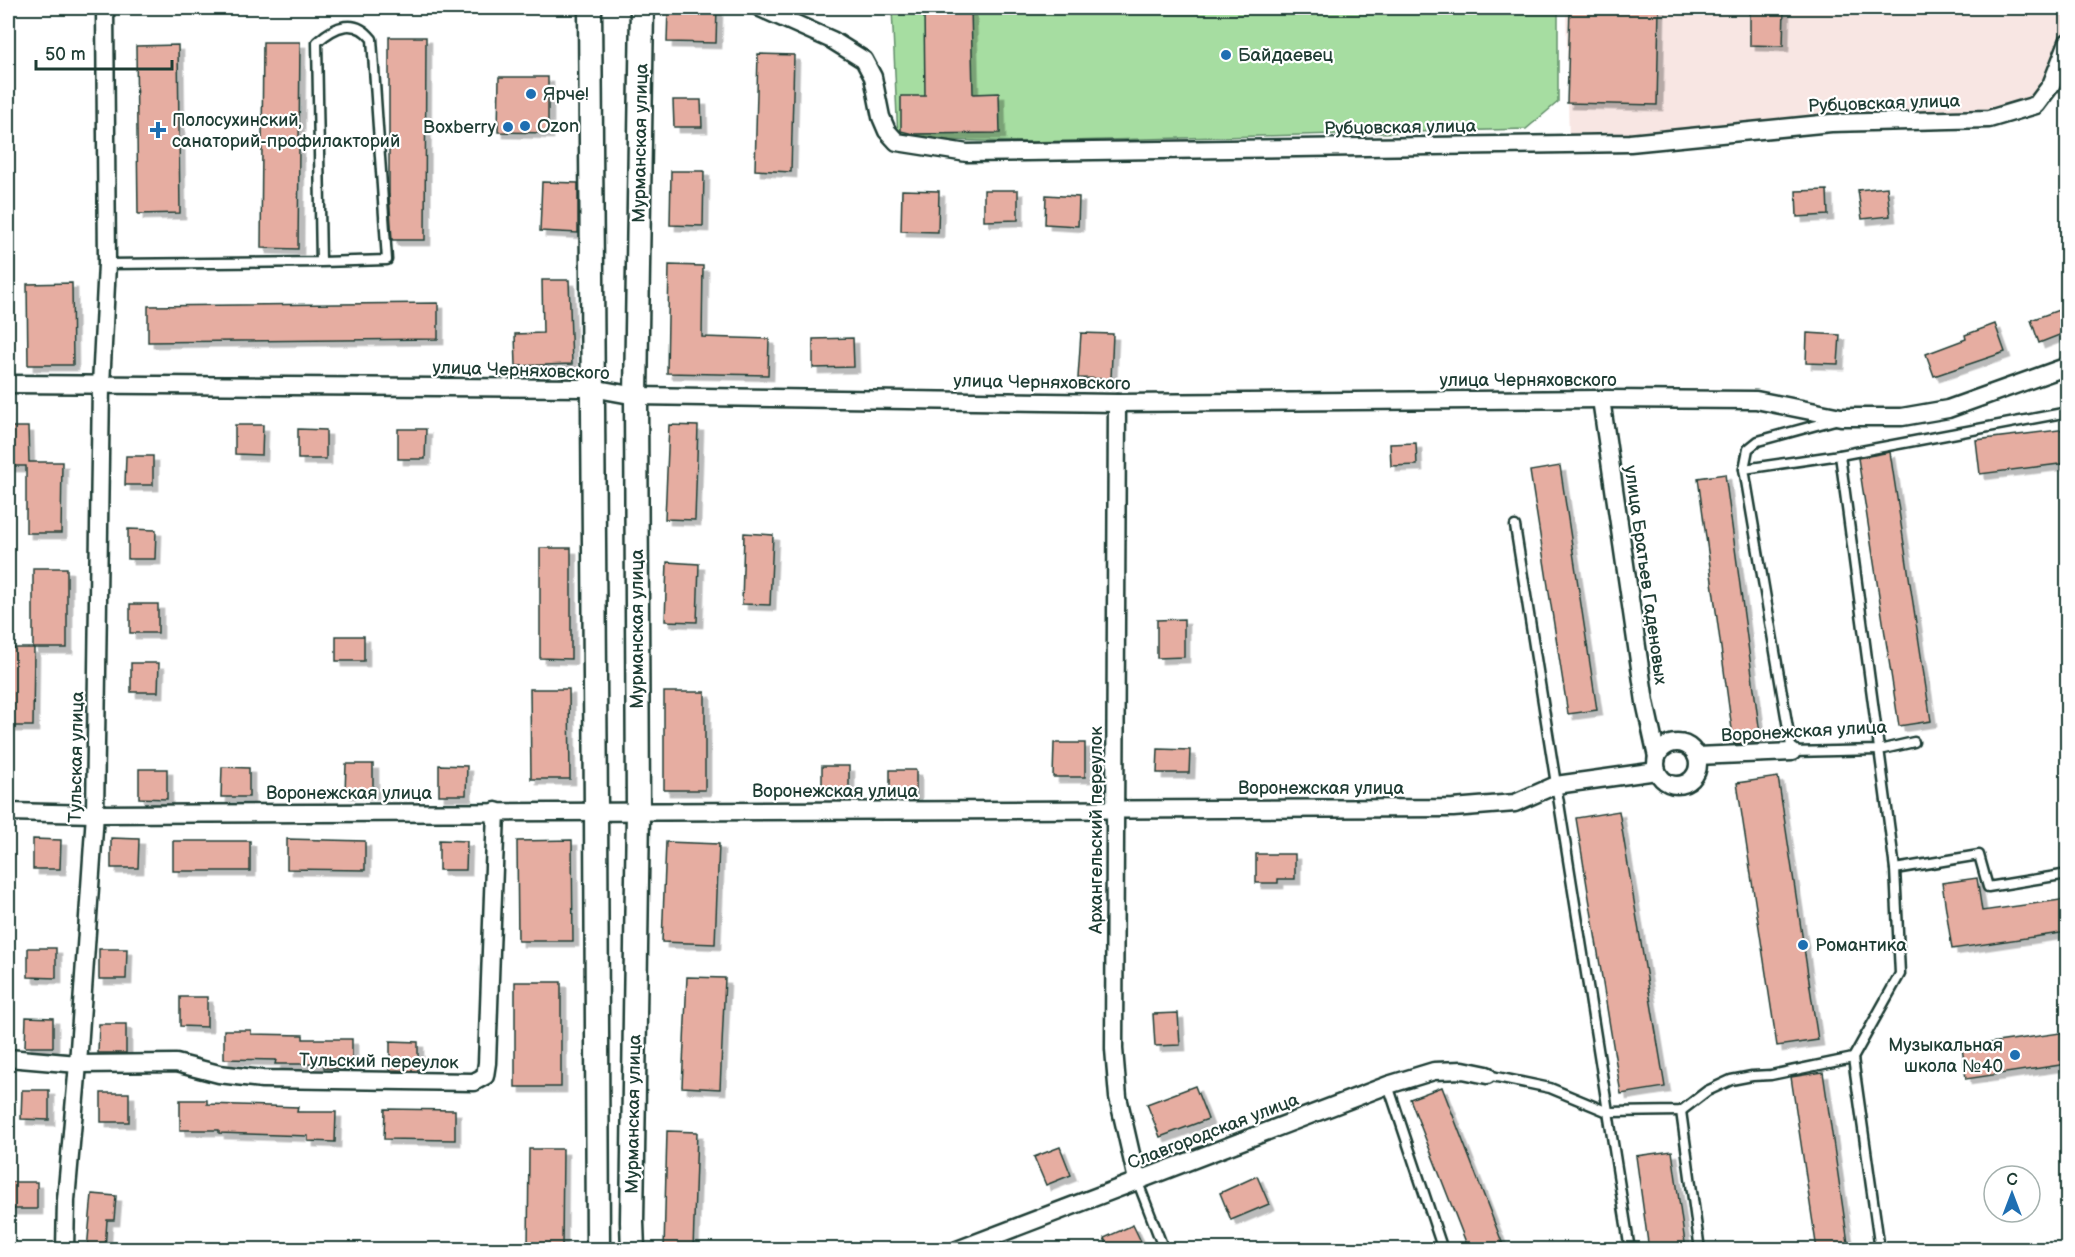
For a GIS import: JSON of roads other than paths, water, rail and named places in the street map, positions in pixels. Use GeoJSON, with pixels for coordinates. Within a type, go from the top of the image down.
{"type":"FeatureCollection","features":[{"type":"Feature","properties":{"kind":"main road","name":"Мурманская улица"},"geometry":{"type":"LineString","coordinates":[[590,8],[598,1250]]}},
{"type":"Feature","properties":{"kind":"main road","name":"Мурманская улица"},"geometry":{"type":"LineString","coordinates":[[633,1250],[638,811],[636,396],[642,8]]}},
{"type":"Feature","properties":{"kind":"street","name":"Тульская улица"},"geometry":{"type":"LineString","coordinates":[[65,1250],[66,1200],[95,814],[101,385],[107,264],[105,8]]}},
{"type":"Feature","properties":{"kind":"street","name":"Рубцовская улица"},"geometry":{"type":"LineString","coordinates":[[760,8],[832,40],[864,60],[873,77],[881,117],[887,131],[897,142],[967,153],[1630,143],[1831,123],[1989,119],[2036,105],[2051,85],[2067,42]]}},
{"type":"Feature","properties":{"kind":"street","name":"улица Черняховского"},"geometry":{"type":"LineString","coordinates":[[8,384],[592,388],[636,396],[1117,403],[1756,400],[1841,417],[1902,417],[1948,410],[2067,366]]}},
{"type":"Feature","properties":{"kind":"street","name":"улица Братьев Гаденовых"},"geometry":{"type":"LineString","coordinates":[[1601,399],[1645,702],[1657,764]]}},
{"type":"Feature","properties":{"kind":"street","name":"Архангельский переулок"},"geometry":{"type":"LineString","coordinates":[[1117,403],[1114,1049],[1118,1097],[1137,1180]]}},
{"type":"Feature","properties":{"kind":"street","name":"Воронежская улица"},"geometry":{"type":"LineString","coordinates":[[8,812],[95,814],[1452,808],[1515,803],[1556,785],[1657,764],[1667,746],[1681,744],[1690,748],[1696,756],[1698,767],[1694,777],[1685,784],[1674,785],[1664,781],[1657,764]]}},
{"type":"Feature","properties":{"kind":"street","name":"Воронежская улица"},"geometry":{"type":"LineString","coordinates":[[1696,756],[1792,752]]}},
{"type":"Feature","properties":{"kind":"street","name":"Тульский переулок"},"geometry":{"type":"LineString","coordinates":[[8,1058],[78,1064],[176,1063],[219,1074],[262,1079],[474,1082],[485,1076],[496,812]]}},
{"type":"Feature","properties":{"kind":"street","name":"Славгородская улица"},"geometry":{"type":"LineString","coordinates":[[957,1250],[1388,1085],[1434,1071],[1463,1070],[1487,1075]]}},
{"type":"Feature","properties":{"kind":"lane"},"geometry":{"type":"LineString","coordinates":[[107,264],[321,262],[387,260],[372,39],[365,29],[350,26],[331,30],[317,42],[321,262]]}},
{"type":"Feature","properties":{"kind":"lane"},"geometry":{"type":"LineString","coordinates":[[1744,469],[1840,455],[2067,412]]}},
{"type":"Feature","properties":{"kind":"lane"},"geometry":{"type":"LineString","coordinates":[[1792,752],[1744,469],[1748,449],[1758,441],[1841,417]]}},
{"type":"Feature","properties":{"kind":"lane"},"geometry":{"type":"LineString","coordinates":[[1840,455],[1895,869],[1900,974],[1853,1058],[1880,1250]]}},
{"type":"Feature","properties":{"kind":"lane"},"geometry":{"type":"LineString","coordinates":[[1515,526],[1630,1250]]}},
{"type":"Feature","properties":{"kind":"lane","name":"Воронежская улица"},"geometry":{"type":"LineString","coordinates":[[1792,752],[1879,750],[1914,742]]}},
{"type":"Feature","properties":{"kind":"lane"},"geometry":{"type":"LineString","coordinates":[[1895,869],[1979,855],[1988,887],[2067,874]]}},
{"type":"Feature","properties":{"kind":"lane"},"geometry":{"type":"LineString","coordinates":[[1487,1075],[1550,1088],[1608,1112],[1681,1111],[1707,1091],[1731,1080],[1771,1075],[1853,1058]]}},
{"type":"Feature","properties":{"kind":"lane"},"geometry":{"type":"LineString","coordinates":[[1388,1085],[1443,1250]]}},
{"type":"Feature","properties":{"kind":"lane"},"geometry":{"type":"LineString","coordinates":[[1681,1111],[1700,1250]]}},
{"type":"Feature","properties":{"kind":"lane","name":"Архангельский переулок"},"geometry":{"type":"LineString","coordinates":[[1137,1180],[1164,1250]]}},
{"type":"Feature","properties":{"kind":"place","name":"Байдаевец"},"geometry":{"type":"Point","coordinates":[1226,55]}},
{"type":"Feature","properties":{"kind":"place","name":"Ярче!"},"geometry":{"type":"Point","coordinates":[531,94]}},
{"type":"Feature","properties":{"kind":"place","name":"Ozon"},"geometry":{"type":"Point","coordinates":[525,126]}},
{"type":"Feature","properties":{"kind":"place","name":"Boxberry"},"geometry":{"type":"Point","coordinates":[508,127]}},
{"type":"Feature","properties":{"kind":"place","name":"Полосухинский, санаторий-профилакторий"},"geometry":{"type":"Point","coordinates":[158,130]}},
{"type":"Feature","properties":{"kind":"place","name":"Романтика"},"geometry":{"type":"Point","coordinates":[1803,945]}},
{"type":"Feature","properties":{"kind":"place","name":"Музыкальная школа №40"},"geometry":{"type":"Point","coordinates":[2015,1055]}}]}
